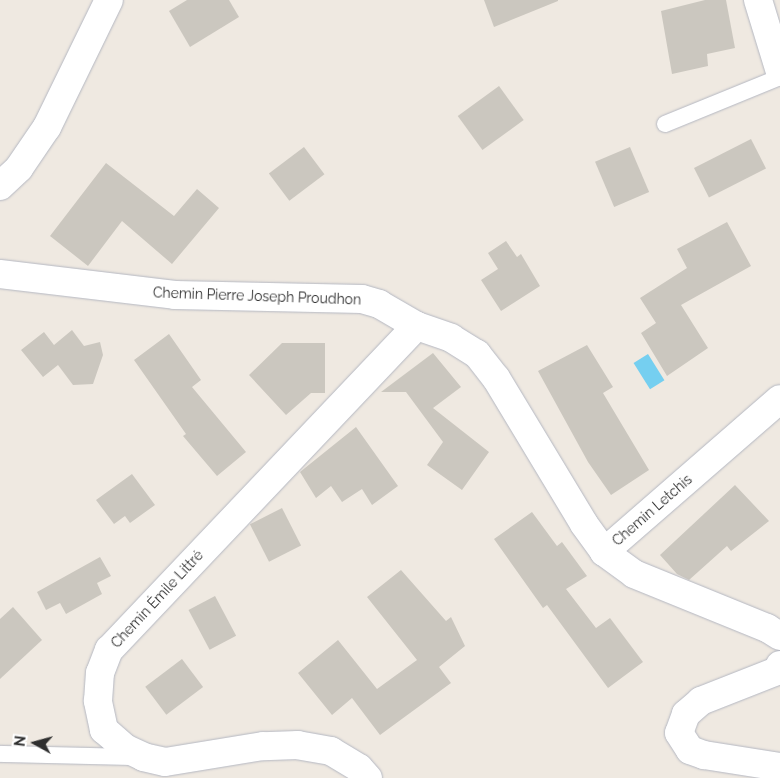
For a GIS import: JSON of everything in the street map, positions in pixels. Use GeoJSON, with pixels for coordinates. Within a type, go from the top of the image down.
{"type":"FeatureCollection","features":[{"type":"Feature","properties":{"kind":"street"},"geometry":{"type":"LineString","coordinates":[[0,186],[18,168],[47,127],[109,0]]}},
{"type":"Feature","properties":{"kind":"street"},"geometry":{"type":"LineString","coordinates":[[758,0],[780,72]]}},
{"type":"Feature","properties":{"kind":"street","name":"Chemin Pierre Joseph Proudhon"},"geometry":{"type":"LineString","coordinates":[[0,274],[175,296],[362,299],[397,312],[417,326],[451,338],[476,354],[496,378],[584,524],[604,552]]}},
{"type":"Feature","properties":{"kind":"street","name":"Chemin Émile Littré"},"geometry":{"type":"LineString","coordinates":[[368,778],[359,768],[331,751],[298,745],[263,746],[165,762],[144,757],[125,748],[104,730],[98,701],[100,673],[109,650],[417,326]]}},
{"type":"Feature","properties":{"kind":"street","name":"Chemin Letchis"},"geometry":{"type":"LineString","coordinates":[[780,399],[604,552],[634,574],[768,628],[780,636]]}},
{"type":"Feature","properties":{"kind":"street"},"geometry":{"type":"LineString","coordinates":[[780,665],[777,670],[701,701],[686,714],[679,733],[690,750],[704,755],[780,767]]}},
{"type":"Feature","properties":{"kind":"lane"},"geometry":{"type":"LineString","coordinates":[[665,124],[780,78]]}},
{"type":"Feature","properties":{"kind":"lane"},"geometry":{"type":"LineString","coordinates":[[0,754],[144,757]]}},
{"type":"Feature","properties":{"kind":"water"},"geometry":{"type":"Polygon","coordinates":[[[648,354],[664,380],[650,389],[634,363],[648,354]]]}},
{"type":"Feature","properties":{"kind":"building"},"geometry":{"type":"Polygon","coordinates":[[[187,0],[229,0],[239,17],[190,47],[169,11],[187,0]]]}},
{"type":"Feature","properties":{"kind":"building"},"geometry":{"type":"Polygon","coordinates":[[[484,0],[558,0],[558,1],[494,27],[484,0]]]}},
{"type":"Feature","properties":{"kind":"building"},"geometry":{"type":"Polygon","coordinates":[[[705,0],[726,0],[735,48],[707,54],[708,66],[672,74],[661,11],[705,0]]]}},
{"type":"Feature","properties":{"kind":"building"},"geometry":{"type":"Polygon","coordinates":[[[499,86],[524,120],[482,150],[458,116],[499,86]]]}},
{"type":"Feature","properties":{"kind":"building"},"geometry":{"type":"Polygon","coordinates":[[[751,139],[766,168],[709,197],[694,168],[751,139]]]}},
{"type":"Feature","properties":{"kind":"building"},"geometry":{"type":"Polygon","coordinates":[[[304,147],[324,174],[289,201],[269,173],[304,147]]]}},
{"type":"Feature","properties":{"kind":"building"},"geometry":{"type":"Polygon","coordinates":[[[630,147],[649,192],[614,207],[595,162],[630,147]]]}},
{"type":"Feature","properties":{"kind":"building"},"geometry":{"type":"Polygon","coordinates":[[[106,163],[174,216],[197,189],[219,208],[172,264],[122,221],[88,266],[50,236],[106,163]]]}},
{"type":"Feature","properties":{"kind":"building"},"geometry":{"type":"Polygon","coordinates":[[[727,222],[751,266],[681,305],[708,348],[667,376],[641,333],[656,323],[640,298],[687,268],[677,249],[727,222]]]}},
{"type":"Feature","properties":{"kind":"building"},"geometry":{"type":"Polygon","coordinates":[[[506,241],[517,257],[521,254],[540,286],[501,311],[481,280],[498,269],[488,253],[506,241]]]}},
{"type":"Feature","properties":{"kind":"building"},"geometry":{"type":"Polygon","coordinates":[[[72,330],[84,346],[100,342],[103,355],[93,384],[73,385],[58,365],[43,377],[21,350],[44,332],[54,345],[72,330]]]}},
{"type":"Feature","properties":{"kind":"building"},"geometry":{"type":"Polygon","coordinates":[[[169,334],[201,380],[192,387],[246,452],[217,476],[183,436],[186,434],[134,360],[169,334]]]}},
{"type":"Feature","properties":{"kind":"building"},"geometry":{"type":"Polygon","coordinates":[[[282,343],[325,343],[325,393],[311,393],[286,415],[249,375],[282,343]]]}},
{"type":"Feature","properties":{"kind":"building"},"geometry":{"type":"Polygon","coordinates":[[[587,345],[613,387],[603,393],[649,470],[611,495],[588,462],[538,371],[587,345]]]}},
{"type":"Feature","properties":{"kind":"building"},"geometry":{"type":"Polygon","coordinates":[[[433,353],[461,387],[433,408],[489,452],[462,490],[427,465],[443,442],[406,392],[381,392],[433,353]]]}},
{"type":"Feature","properties":{"kind":"building"},"geometry":{"type":"Polygon","coordinates":[[[356,427],[398,486],[372,505],[362,489],[342,502],[331,486],[316,498],[300,472],[356,427]]]}},
{"type":"Feature","properties":{"kind":"building"},"geometry":{"type":"Polygon","coordinates":[[[132,474],[155,505],[130,523],[125,516],[114,524],[96,500],[132,474]]]}},
{"type":"Feature","properties":{"kind":"building"},"geometry":{"type":"Polygon","coordinates":[[[735,485],[769,521],[731,551],[727,546],[689,580],[677,574],[660,555],[735,485]]]}},
{"type":"Feature","properties":{"kind":"building"},"geometry":{"type":"Polygon","coordinates":[[[282,508],[301,545],[269,562],[250,524],[282,508]]]}},
{"type":"Feature","properties":{"kind":"building"},"geometry":{"type":"Polygon","coordinates":[[[532,512],[557,546],[562,542],[587,576],[566,589],[596,628],[610,618],[643,662],[608,688],[547,605],[543,608],[494,539],[532,512]]]}},
{"type":"Feature","properties":{"kind":"building"},"geometry":{"type":"Polygon","coordinates":[[[100,557],[111,576],[97,583],[102,594],[66,614],[60,603],[46,610],[37,592],[100,557]]]}},
{"type":"Feature","properties":{"kind":"building"},"geometry":{"type":"Polygon","coordinates":[[[401,570],[446,621],[451,617],[465,646],[439,667],[451,683],[380,735],[352,698],[332,715],[298,673],[338,640],[377,689],[417,660],[367,597],[401,570]]]}},
{"type":"Feature","properties":{"kind":"building"},"geometry":{"type":"Polygon","coordinates":[[[215,596],[236,636],[210,650],[189,610],[215,596]]]}},
{"type":"Feature","properties":{"kind":"building"},"geometry":{"type":"Polygon","coordinates":[[[13,607],[42,640],[0,679],[0,619],[13,607]]]}},
{"type":"Feature","properties":{"kind":"building"},"geometry":{"type":"Polygon","coordinates":[[[182,659],[203,687],[166,715],[145,687],[182,659]]]}}]}
